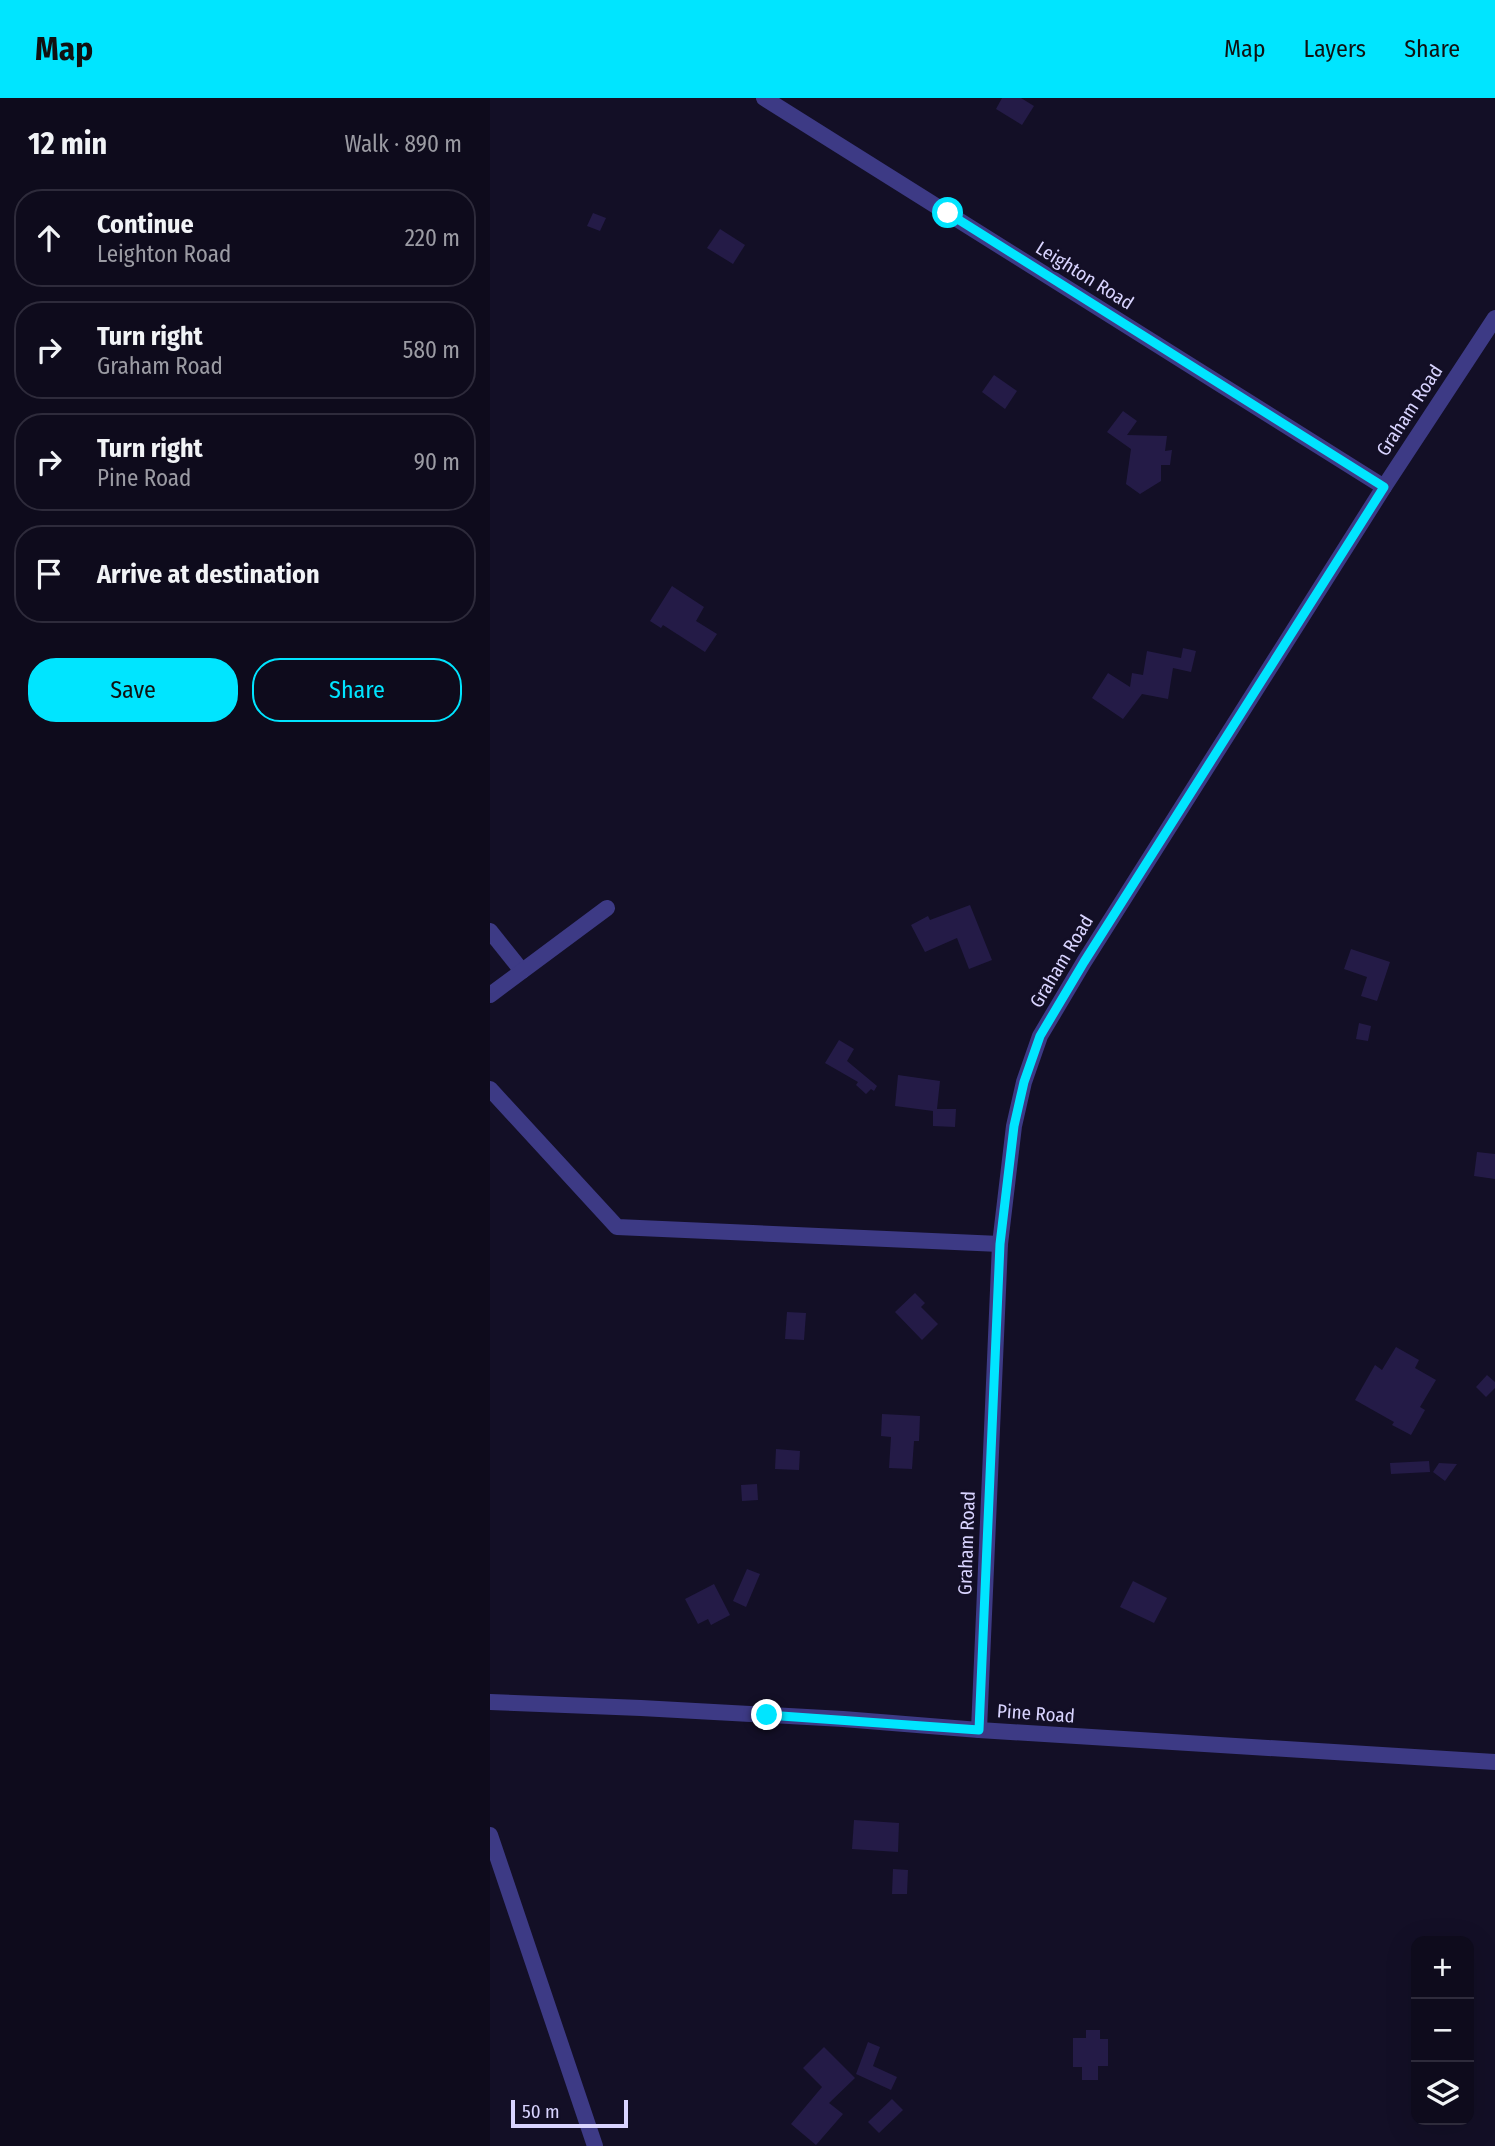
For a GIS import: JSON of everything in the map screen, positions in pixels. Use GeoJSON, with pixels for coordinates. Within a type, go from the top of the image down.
{"type":"FeatureCollection","features":[{"type":"Feature","properties":{"kind":"street","name":"Leighton Road"},"geometry":{"type":"LineString","coordinates":[[764,98],[1384,487]]}},
{"type":"Feature","properties":{"kind":"street","name":"Graham Road"},"geometry":{"type":"LineString","coordinates":[[979,1730],[1000,1244],[1014,1126],[1024,1082],[1040,1036],[1384,487],[1494,320]]}},
{"type":"Feature","properties":{"kind":"street"},"geometry":{"type":"LineString","coordinates":[[490,995],[607,908]]}},
{"type":"Feature","properties":{"kind":"street"},"geometry":{"type":"LineString","coordinates":[[490,931],[523,971]]}},
{"type":"Feature","properties":{"kind":"street"},"geometry":{"type":"LineString","coordinates":[[490,1089],[617,1227],[1000,1244]]}},
{"type":"Feature","properties":{"kind":"street","name":"Pine Road"},"geometry":{"type":"LineString","coordinates":[[490,1702],[654,1708],[1495,1762]]}},
{"type":"Feature","properties":{"kind":"street"},"geometry":{"type":"LineString","coordinates":[[490,1835],[595,2146]]}},
{"type":"Feature","properties":{"kind":"building"},"geometry":{"type":"Polygon","coordinates":[[[1002,98],[1021,98],[1034,106],[1022,125],[996,109],[1002,98]]]}},
{"type":"Feature","properties":{"kind":"building"},"geometry":{"type":"Polygon","coordinates":[[[593,213],[606,218],[600,231],[587,226],[593,213]]]}},
{"type":"Feature","properties":{"kind":"building"},"geometry":{"type":"Polygon","coordinates":[[[720,229],[745,245],[733,264],[707,248],[720,229]]]}},
{"type":"Feature","properties":{"kind":"building"},"geometry":{"type":"Polygon","coordinates":[[[994,375],[1017,391],[1005,409],[982,392],[994,375]]]}},
{"type":"Feature","properties":{"kind":"building"},"geometry":{"type":"Polygon","coordinates":[[[1123,411],[1137,421],[1127,435],[1167,436],[1165,451],[1172,450],[1170,465],[1161,465],[1161,481],[1140,494],[1126,484],[1131,449],[1107,432],[1123,411]]]}},
{"type":"Feature","properties":{"kind":"building"},"geometry":{"type":"Polygon","coordinates":[[[672,586],[704,607],[696,621],[717,634],[705,652],[663,625],[661,628],[650,621],[672,586]]]}},
{"type":"Feature","properties":{"kind":"building"},"geometry":{"type":"Polygon","coordinates":[[[1183,648],[1196,651],[1191,672],[1173,668],[1168,699],[1142,694],[1123,719],[1092,698],[1108,673],[1130,687],[1132,673],[1143,675],[1147,651],[1181,658],[1183,648]]]}},
{"type":"Feature","properties":{"kind":"building"},"geometry":{"type":"Polygon","coordinates":[[[970,905],[992,960],[969,969],[957,938],[925,952],[911,925],[928,916],[930,920],[970,905]]]}},
{"type":"Feature","properties":{"kind":"building"},"geometry":{"type":"Polygon","coordinates":[[[1351,949],[1390,962],[1377,1001],[1361,996],[1367,977],[1344,969],[1351,949]]]}},
{"type":"Feature","properties":{"kind":"building"},"geometry":{"type":"Polygon","coordinates":[[[1359,1023],[1371,1026],[1368,1041],[1356,1039],[1359,1023]]]}},
{"type":"Feature","properties":{"kind":"building"},"geometry":{"type":"Polygon","coordinates":[[[839,1040],[854,1049],[847,1061],[877,1086],[874,1091],[871,1089],[866,1094],[856,1085],[858,1082],[825,1063],[839,1040]]]}},
{"type":"Feature","properties":{"kind":"building"},"geometry":{"type":"Polygon","coordinates":[[[898,1075],[940,1081],[937,1109],[956,1109],[955,1127],[933,1126],[933,1111],[895,1106],[898,1075]]]}},
{"type":"Feature","properties":{"kind":"building"},"geometry":{"type":"Polygon","coordinates":[[[1477,1152],[1495,1154],[1495,1179],[1474,1176],[1477,1152]]]}},
{"type":"Feature","properties":{"kind":"building"},"geometry":{"type":"Polygon","coordinates":[[[915,1293],[925,1303],[921,1307],[938,1324],[922,1340],[895,1312],[915,1293]]]}},
{"type":"Feature","properties":{"kind":"building"},"geometry":{"type":"Polygon","coordinates":[[[787,1312],[806,1313],[804,1340],[785,1339],[787,1312]]]}},
{"type":"Feature","properties":{"kind":"building"},"geometry":{"type":"Polygon","coordinates":[[[1396,1347],[1419,1360],[1415,1368],[1436,1380],[1420,1407],[1425,1410],[1411,1435],[1355,1400],[1375,1365],[1382,1370],[1396,1347]]]}},
{"type":"Feature","properties":{"kind":"building"},"geometry":{"type":"Polygon","coordinates":[[[1487,1375],[1495,1382],[1495,1388],[1486,1397],[1476,1387],[1487,1375]]]}},
{"type":"Feature","properties":{"kind":"building"},"geometry":{"type":"Polygon","coordinates":[[[882,1414],[920,1416],[919,1441],[914,1441],[912,1469],[889,1468],[891,1437],[881,1436],[882,1414]]]}},
{"type":"Feature","properties":{"kind":"building"},"geometry":{"type":"Polygon","coordinates":[[[776,1449],[800,1451],[799,1470],[775,1469],[776,1449]]]}},
{"type":"Feature","properties":{"kind":"building"},"geometry":{"type":"Polygon","coordinates":[[[1429,1461],[1430,1472],[1391,1474],[1390,1463],[1429,1461]]]}},
{"type":"Feature","properties":{"kind":"building"},"geometry":{"type":"Polygon","coordinates":[[[1439,1463],[1457,1464],[1445,1481],[1433,1472],[1439,1463]]]}},
{"type":"Feature","properties":{"kind":"building"},"geometry":{"type":"Polygon","coordinates":[[[757,1484],[758,1500],[742,1501],[741,1485],[757,1484]]]}},
{"type":"Feature","properties":{"kind":"building"},"geometry":{"type":"Polygon","coordinates":[[[747,1569],[760,1574],[746,1607],[733,1601],[747,1569]]]}},
{"type":"Feature","properties":{"kind":"building"},"geometry":{"type":"Polygon","coordinates":[[[1133,1581],[1167,1598],[1154,1623],[1120,1607],[1133,1581]]]}},
{"type":"Feature","properties":{"kind":"building"},"geometry":{"type":"Polygon","coordinates":[[[714,1584],[730,1615],[711,1625],[708,1619],[698,1624],[685,1599],[714,1584]]]}},
{"type":"Feature","properties":{"kind":"building"},"geometry":{"type":"Polygon","coordinates":[[[854,1820],[899,1823],[898,1852],[852,1849],[854,1820]]]}},
{"type":"Feature","properties":{"kind":"building"},"geometry":{"type":"Polygon","coordinates":[[[893,1869],[908,1870],[907,1894],[892,1894],[893,1869]]]}},
{"type":"Feature","properties":{"kind":"building"},"geometry":{"type":"Polygon","coordinates":[[[1086,2030],[1100,2030],[1100,2039],[1108,2039],[1108,2066],[1098,2066],[1098,2080],[1082,2080],[1082,2067],[1073,2067],[1073,2038],[1086,2038],[1086,2030]]]}},
{"type":"Feature","properties":{"kind":"building"},"geometry":{"type":"Polygon","coordinates":[[[868,2042],[880,2047],[873,2066],[897,2077],[891,2090],[856,2074],[868,2042]]]}},
{"type":"Feature","properties":{"kind":"building"},"geometry":{"type":"Polygon","coordinates":[[[824,2047],[855,2078],[829,2103],[843,2114],[816,2145],[791,2124],[822,2087],[803,2068],[824,2047]]]}},
{"type":"Feature","properties":{"kind":"building"},"geometry":{"type":"Polygon","coordinates":[[[892,2099],[903,2110],[879,2133],[868,2122],[892,2099]]]}},
{"type":"Feature","properties":{"kind":"route"},"geometry":{"type":"LineString","coordinates":[[767,1715],[979,1730],[1000,1244],[1014,1126],[1024,1082],[1040,1036],[1084,962],[1384,487],[948,213]]}}]}
